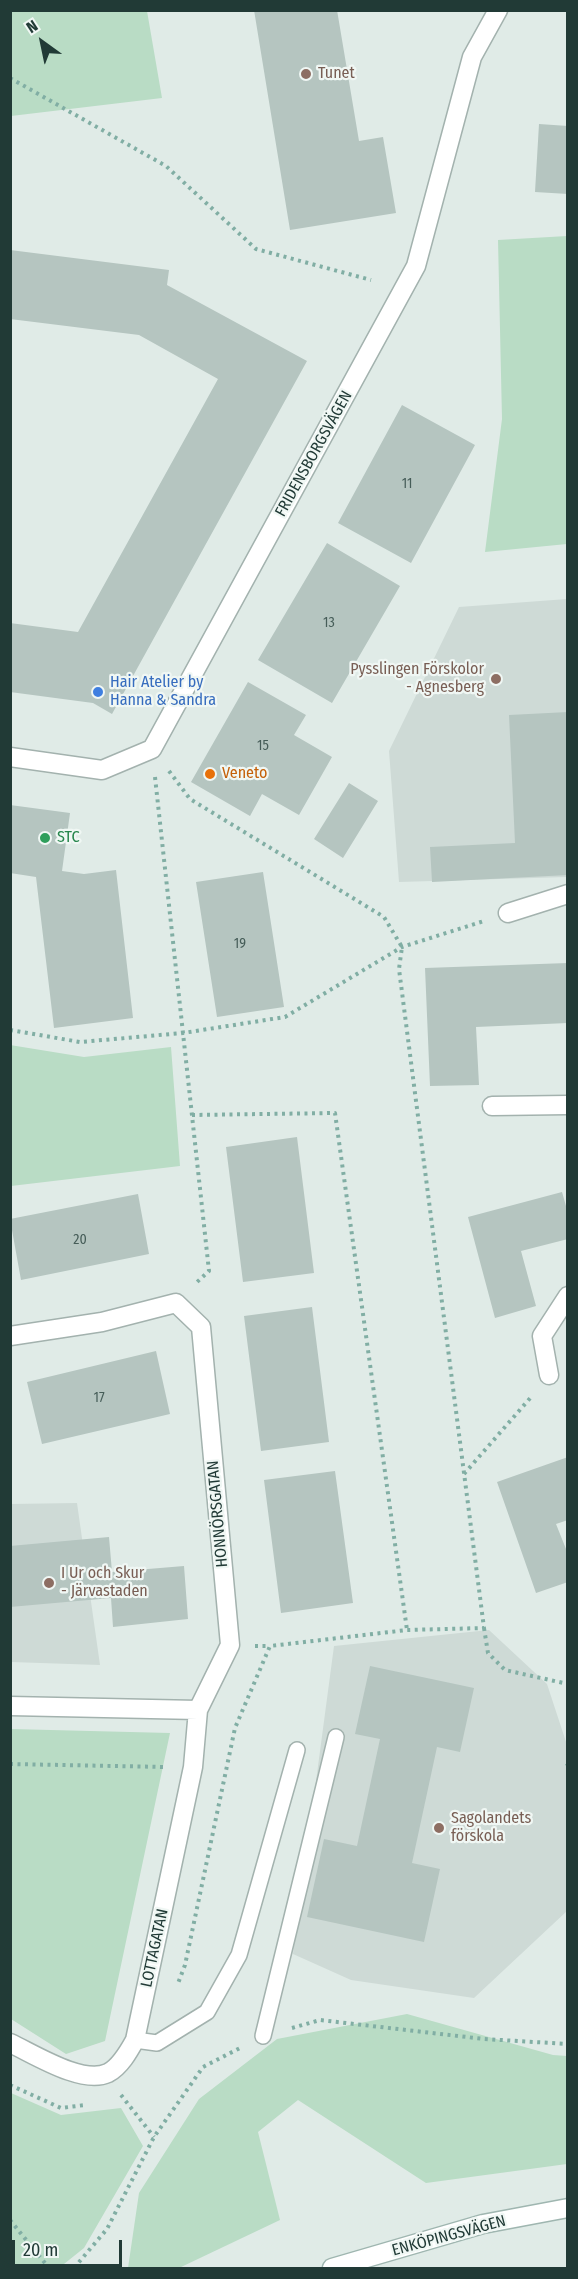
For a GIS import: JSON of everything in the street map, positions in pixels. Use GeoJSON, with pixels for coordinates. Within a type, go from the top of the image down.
{"type":"FeatureCollection","features":[{"type":"Feature","properties":{"kind":"street","name":"FRIDENSBORGSVÄGEN"},"geometry":{"type":"LineString","coordinates":[[152,749],[416,266],[472,57],[498,10]]}},
{"type":"Feature","properties":{"kind":"street"},"geometry":{"type":"LineString","coordinates":[[10,757],[102,770],[152,749]]}},
{"type":"Feature","properties":{"kind":"street"},"geometry":{"type":"LineString","coordinates":[[508,913],[567,894]]}},
{"type":"Feature","properties":{"kind":"street"},"geometry":{"type":"LineString","coordinates":[[492,1106],[567,1105]]}},
{"type":"Feature","properties":{"kind":"street"},"geometry":{"type":"LineString","coordinates":[[549,1375],[542,1336],[567,1296]]}},
{"type":"Feature","properties":{"kind":"street"},"geometry":{"type":"LineString","coordinates":[[10,1336],[102,1322],[176,1303]]}},
{"type":"Feature","properties":{"kind":"street","name":"HONNÖRSGATAN"},"geometry":{"type":"LineString","coordinates":[[176,1303],[201,1327],[230,1645],[198,1710]]}},
{"type":"Feature","properties":{"kind":"street"},"geometry":{"type":"LineString","coordinates":[[10,1706],[198,1710]]}},
{"type":"Feature","properties":{"kind":"street","name":"LOTTAGATAN"},"geometry":{"type":"LineString","coordinates":[[110,2073],[126,2056],[135,2040],[193,1767],[198,1710]]}},
{"type":"Feature","properties":{"kind":"street"},"geometry":{"type":"LineString","coordinates":[[10,2043],[69,2071],[97,2076],[110,2073]]}},
{"type":"Feature","properties":{"kind":"street","name":"ENKÖPINGSVÄGEN"},"geometry":{"type":"LineString","coordinates":[[332,2268],[483,2224],[567,2208]]}},
{"type":"Feature","properties":{"kind":"lane"},"geometry":{"type":"LineString","coordinates":[[263,2037],[336,1737]]}},
{"type":"Feature","properties":{"kind":"lane"},"geometry":{"type":"LineString","coordinates":[[135,2040],[157,2043],[207,2012],[238,1955],[297,1750]]}},
{"type":"Feature","properties":{"kind":"path"},"geometry":{"type":"LineString","coordinates":[[10,78],[166,166],[256,249],[371,280]]}},
{"type":"Feature","properties":{"kind":"path"},"geometry":{"type":"LineString","coordinates":[[152,749],[190,799],[384,917],[402,947],[399,969],[488,1653],[505,1670],[567,1684]]}},
{"type":"Feature","properties":{"kind":"path"},"geometry":{"type":"LineString","coordinates":[[152,749],[208,1271],[176,1303]]}},
{"type":"Feature","properties":{"kind":"path"},"geometry":{"type":"LineString","coordinates":[[11,1030],[80,1042],[183,1033],[285,1017],[402,947],[508,913]]}},
{"type":"Feature","properties":{"kind":"path"},"geometry":{"type":"LineString","coordinates":[[192,1115],[334,1113],[406,1630]]}},
{"type":"Feature","properties":{"kind":"path"},"geometry":{"type":"LineString","coordinates":[[463,1474],[549,1375]]}},
{"type":"Feature","properties":{"kind":"path"},"geometry":{"type":"LineString","coordinates":[[177,1987],[185,1965],[235,1728],[270,1646],[406,1630],[484,1628]]}},
{"type":"Feature","properties":{"kind":"path"},"geometry":{"type":"LineString","coordinates":[[10,1764],[193,1767]]}},
{"type":"Feature","properties":{"kind":"path"},"geometry":{"type":"LineString","coordinates":[[74,2268],[107,2229],[154,2137],[203,2067],[263,2037],[320,2020],[484,2039],[567,2044]]}},
{"type":"Feature","properties":{"kind":"path"},"geometry":{"type":"LineString","coordinates":[[110,2073],[123,2099],[154,2137]]}},
{"type":"Feature","properties":{"kind":"path"},"geometry":{"type":"LineString","coordinates":[[123,2099],[130,2094]]}},
{"type":"Feature","properties":{"kind":"path"},"geometry":{"type":"LineString","coordinates":[[10,2220],[49,2268]]}},
{"type":"Feature","properties":{"kind":"shaded area","name":"Pysslingen Förskolor - Agnesberg"},"geometry":{"type":"Polygon","coordinates":[[[567,599],[567,877],[399,882],[389,751],[459,607],[567,599]]]}},
{"type":"Feature","properties":{"kind":"shaded area","name":"I Ur och Skur - Järvastaden"},"geometry":{"type":"Polygon","coordinates":[[[77,1503],[100,1665],[11,1662],[11,1504],[77,1503]]]}},
{"type":"Feature","properties":{"kind":"shaded area","name":"Sagolandets förskola"},"geometry":{"type":"Polygon","coordinates":[[[489,1630],[547,1684],[567,1745],[567,1911],[474,1998],[351,1980],[293,1954],[334,1646],[489,1630]]]}},
{"type":"Feature","properties":{"kind":"green space"},"geometry":{"type":"Polygon","coordinates":[[[10,11],[147,11],[162,98],[11,116],[10,11]]]}},
{"type":"Feature","properties":{"kind":"green space"},"geometry":{"type":"Polygon","coordinates":[[[567,236],[567,544],[485,552],[502,419],[498,240],[567,236]]]}},
{"type":"Feature","properties":{"kind":"green space"},"geometry":{"type":"Polygon","coordinates":[[[10,1045],[84,1057],[171,1047],[180,1166],[11,1186],[10,1045]]]}},
{"type":"Feature","properties":{"kind":"green space"},"geometry":{"type":"Polygon","coordinates":[[[11,1729],[170,1733],[105,2041],[66,2054],[11,2019],[11,1729]]]}},
{"type":"Feature","properties":{"kind":"green space"},"geometry":{"type":"Polygon","coordinates":[[[407,2014],[553,2055],[567,2056],[567,2164],[426,2183],[298,2100],[258,2132],[280,2220],[179,2268],[128,2268],[139,2193],[199,2099],[277,2039],[407,2014]]]}},
{"type":"Feature","properties":{"kind":"green space"},"geometry":{"type":"Polygon","coordinates":[[[11,2093],[61,2115],[121,2108],[143,2146],[84,2248],[59,2268],[11,2268],[11,2093]]]}},
{"type":"Feature","properties":{"kind":"building","name":"Tunet"},"geometry":{"type":"Polygon","coordinates":[[[254,10],[337,10],[359,141],[383,137],[396,213],[290,230],[254,10]]]}},
{"type":"Feature","properties":{"kind":"building"},"geometry":{"type":"Polygon","coordinates":[[[539,124],[568,126],[568,194],[535,192],[539,124]]]}},
{"type":"Feature","properties":{"kind":"building"},"geometry":{"type":"Polygon","coordinates":[[[10,250],[169,270],[167,285],[307,361],[112,714],[93,703],[10,692],[10,623],[78,632],[218,379],[139,335],[10,319],[10,250]]]}},
{"type":"Feature","properties":{"kind":"building"},"geometry":{"type":"Polygon","coordinates":[[[402,405],[475,445],[411,563],[338,523],[402,405]]]}},
{"type":"Feature","properties":{"kind":"building"},"geometry":{"type":"Polygon","coordinates":[[[327,543],[400,586],[332,703],[258,660],[327,543]]]}},
{"type":"Feature","properties":{"kind":"building"},"geometry":{"type":"Polygon","coordinates":[[[248,682],[306,715],[294,735],[332,757],[299,815],[262,794],[250,816],[191,782],[248,682]]]}},
{"type":"Feature","properties":{"kind":"building"},"geometry":{"type":"Polygon","coordinates":[[[568,712],[568,875],[432,882],[430,847],[515,843],[509,715],[568,712]]]}},
{"type":"Feature","properties":{"kind":"building"},"geometry":{"type":"Polygon","coordinates":[[[349,783],[378,801],[343,858],[314,839],[349,783]]]}},
{"type":"Feature","properties":{"kind":"building"},"geometry":{"type":"Polygon","coordinates":[[[10,805],[70,813],[62,871],[84,874],[116,870],[133,1018],[54,1028],[36,877],[10,873],[10,805]]]}},
{"type":"Feature","properties":{"kind":"building"},"geometry":{"type":"Polygon","coordinates":[[[263,872],[284,1007],[217,1017],[196,882],[263,872]]]}},
{"type":"Feature","properties":{"kind":"building"},"geometry":{"type":"Polygon","coordinates":[[[568,963],[568,1023],[476,1027],[479,1085],[430,1086],[425,968],[568,963]]]}},
{"type":"Feature","properties":{"kind":"building"},"geometry":{"type":"Polygon","coordinates":[[[297,1137],[314,1273],[243,1282],[226,1147],[297,1137]]]}},
{"type":"Feature","properties":{"kind":"building"},"geometry":{"type":"Polygon","coordinates":[[[562,1192],[568,1213],[568,1239],[521,1251],[536,1306],[495,1318],[468,1217],[562,1192]]]}},
{"type":"Feature","properties":{"kind":"building"},"geometry":{"type":"Polygon","coordinates":[[[138,1194],[149,1254],[21,1280],[10,1219],[138,1194]]]}},
{"type":"Feature","properties":{"kind":"building"},"geometry":{"type":"Polygon","coordinates":[[[312,1307],[329,1442],[261,1451],[244,1316],[312,1307]]]}},
{"type":"Feature","properties":{"kind":"building"},"geometry":{"type":"Polygon","coordinates":[[[156,1351],[170,1414],[42,1444],[27,1382],[156,1351]]]}},
{"type":"Feature","properties":{"kind":"building"},"geometry":{"type":"Polygon","coordinates":[[[568,1457],[568,1520],[556,1524],[568,1554],[568,1582],[536,1593],[497,1482],[568,1457]]]}},
{"type":"Feature","properties":{"kind":"building"},"geometry":{"type":"Polygon","coordinates":[[[335,1471],[353,1603],[281,1613],[264,1480],[335,1471]]]}},
{"type":"Feature","properties":{"kind":"building"},"geometry":{"type":"Polygon","coordinates":[[[109,1537],[112,1572],[184,1566],[188,1619],[113,1627],[111,1598],[10,1607],[10,1546],[109,1537]]]}},
{"type":"Feature","properties":{"kind":"building"},"geometry":{"type":"Polygon","coordinates":[[[370,1666],[474,1688],[460,1752],[437,1747],[412,1863],[440,1869],[424,1942],[307,1917],[324,1839],[357,1846],[380,1739],[355,1734],[370,1666]]]}},
{"type":"Feature","properties":{"kind":"place","name":"Tunet"},"geometry":{"type":"Point","coordinates":[306,74]}},
{"type":"Feature","properties":{"kind":"place","name":"Pysslingen Förskolor - Agnesberg"},"geometry":{"type":"Point","coordinates":[496,679]}},
{"type":"Feature","properties":{"kind":"place","name":"Hair Atelier by Hanna & Sandra"},"geometry":{"type":"Point","coordinates":[98,692]}},
{"type":"Feature","properties":{"kind":"place","name":"Veneto"},"geometry":{"type":"Point","coordinates":[210,774]}},
{"type":"Feature","properties":{"kind":"place","name":"STC"},"geometry":{"type":"Point","coordinates":[45,838]}},
{"type":"Feature","properties":{"kind":"place","name":"I Ur och Skur - Järvastaden"},"geometry":{"type":"Point","coordinates":[49,1583]}},
{"type":"Feature","properties":{"kind":"place","name":"Sagolandets förskola"},"geometry":{"type":"Point","coordinates":[439,1828]}}]}
